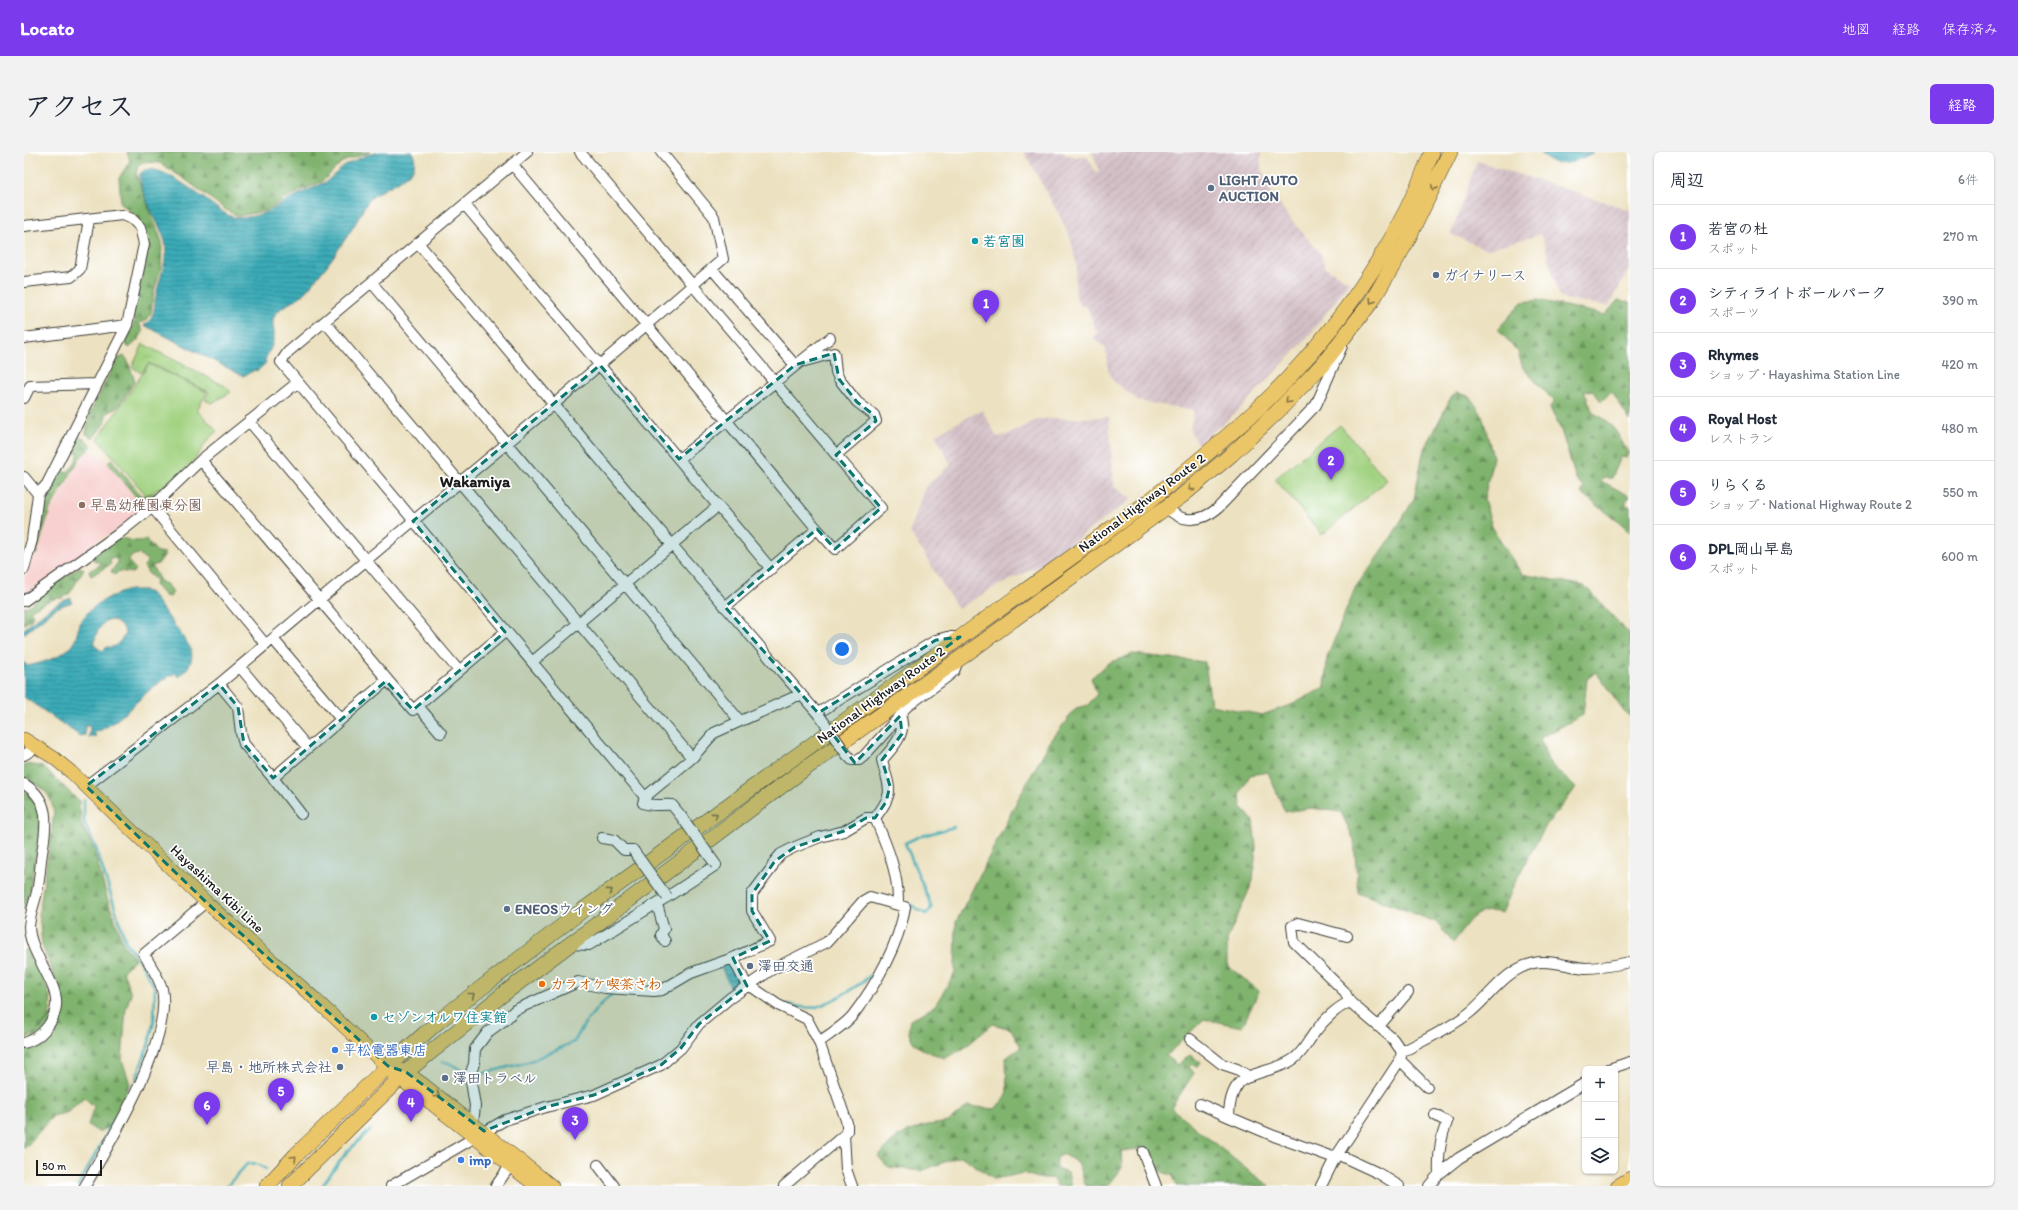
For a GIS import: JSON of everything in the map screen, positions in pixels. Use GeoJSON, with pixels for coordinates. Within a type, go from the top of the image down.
{"type":"FeatureCollection","features":[{"type":"Feature","properties":{"kind":"highway","name":"National Highway Route 2"},"geometry":{"type":"LineString","coordinates":[[267,1186],[296,1155],[388,1066],[439,1021],[583,910],[1148,502],[1207,454],[1265,402],[1311,353],[1364,284],[1386,250],[1407,210],[1432,152]]}},
{"type":"Feature","properties":{"kind":"highway","name":"National Highway Route 2"},"geometry":{"type":"LineString","coordinates":[[290,1186],[402,1075],[502,995],[799,773],[960,658],[1166,507],[1232,454],[1276,413],[1347,335],[1372,301],[1406,243],[1444,168],[1450,152]]}},
{"type":"Feature","properties":{"kind":"highway"},"geometry":{"type":"LineString","coordinates":[[1444,168],[1455,152]]}},
{"type":"Feature","properties":{"kind":"main road","name":"Hayashima Kibi Line"},"geometry":{"type":"LineString","coordinates":[[28,742],[54,758],[86,786],[206,902],[388,1066],[402,1075]]}},
{"type":"Feature","properties":{"kind":"main road"},"geometry":{"type":"LineString","coordinates":[[402,1075],[473,1123],[479,1134]]}},
{"type":"Feature","properties":{"kind":"main road"},"geometry":{"type":"LineString","coordinates":[[402,1075],[513,1161],[552,1186]]}},
{"type":"Feature","properties":{"kind":"main road"},"geometry":{"type":"LineString","coordinates":[[513,1161],[536,1186]]}},
{"type":"Feature","properties":{"kind":"main road"},"geometry":{"type":"LineString","coordinates":[[1617,1186],[1630,1178]]}},
{"type":"Feature","properties":{"kind":"street"},"geometry":{"type":"LineString","coordinates":[[527,152],[419,244],[288,352],[281,362],[505,632],[645,797]]}},
{"type":"Feature","properties":{"kind":"street"},"geometry":{"type":"LineString","coordinates":[[512,164],[726,421],[835,549],[881,508],[580,152]]}},
{"type":"Feature","properties":{"kind":"street"},"geometry":{"type":"LineString","coordinates":[[86,786],[240,667],[507,444],[723,259],[714,217],[660,152]]}},
{"type":"Feature","properties":{"kind":"street"},"geometry":{"type":"LineString","coordinates":[[465,205],[771,569]]}},
{"type":"Feature","properties":{"kind":"street"},"geometry":{"type":"LineString","coordinates":[[24,226],[89,220],[122,215],[132,219],[140,227],[144,244],[127,325],[47,484],[38,494],[32,540],[24,569]]}},
{"type":"Feature","properties":{"kind":"street"},"geometry":{"type":"LineString","coordinates":[[24,282],[71,277],[76,274],[80,269],[89,220]]}},
{"type":"Feature","properties":{"kind":"street"},"geometry":{"type":"LineString","coordinates":[[419,244],[553,405],[818,714],[852,760],[859,760],[864,756],[900,716],[905,708],[954,670],[960,658]]}},
{"type":"Feature","properties":{"kind":"street"},"geometry":{"type":"LineString","coordinates":[[712,269],[799,363]]}},
{"type":"Feature","properties":{"kind":"street"},"geometry":{"type":"LineString","coordinates":[[372,283],[740,720]]}},
{"type":"Feature","properties":{"kind":"street"},"geometry":{"type":"LineString","coordinates":[[325,322],[692,758]]}},
{"type":"Feature","properties":{"kind":"street"},"geometry":{"type":"LineString","coordinates":[[24,338],[127,325]]}},
{"type":"Feature","properties":{"kind":"street"},"geometry":{"type":"LineString","coordinates":[[1166,507],[1173,513],[1194,520],[1207,517],[1218,508],[1316,405],[1347,335]]}},
{"type":"Feature","properties":{"kind":"street"},"geometry":{"type":"LineString","coordinates":[[680,459],[773,382],[830,338]]}},
{"type":"Feature","properties":{"kind":"street"},"geometry":{"type":"LineString","coordinates":[[799,363],[834,352],[836,372],[839,379],[857,402],[874,415],[876,421],[836,455]]}},
{"type":"Feature","properties":{"kind":"street"},"geometry":{"type":"LineString","coordinates":[[24,601],[117,535],[152,507],[201,460],[297,383]]}},
{"type":"Feature","properties":{"kind":"street"},"geometry":{"type":"LineString","coordinates":[[24,398],[30,386],[96,384]]}},
{"type":"Feature","properties":{"kind":"street"},"geometry":{"type":"LineString","coordinates":[[249,421],[459,671]]}},
{"type":"Feature","properties":{"kind":"street"},"geometry":{"type":"LineString","coordinates":[[201,460],[320,600],[386,681],[413,710],[505,632]]}},
{"type":"Feature","properties":{"kind":"street"},"geometry":{"type":"LineString","coordinates":[[24,477],[38,494]]}},
{"type":"Feature","properties":{"kind":"street"},"geometry":{"type":"LineString","coordinates":[[532,662],[718,506]]}},
{"type":"Feature","properties":{"kind":"street"},"geometry":{"type":"LineString","coordinates":[[152,507],[270,642],[341,719]]}},
{"type":"Feature","properties":{"kind":"street"},"geometry":{"type":"LineString","coordinates":[[725,607],[817,529]]}},
{"type":"Feature","properties":{"kind":"street"},"geometry":{"type":"LineString","coordinates":[[818,714],[926,645],[947,637],[960,637]]}},
{"type":"Feature","properties":{"kind":"street"},"geometry":{"type":"LineString","coordinates":[[240,667],[308,748]]}},
{"type":"Feature","properties":{"kind":"street"},"geometry":{"type":"LineString","coordinates":[[273,778],[386,681]]}},
{"type":"Feature","properties":{"kind":"street"},"geometry":{"type":"LineString","coordinates":[[219,684],[238,707],[241,733],[244,744],[301,814]]}},
{"type":"Feature","properties":{"kind":"street"},"geometry":{"type":"LineString","coordinates":[[570,944],[589,945],[667,898],[716,864],[672,805],[664,804],[655,806],[643,803],[645,797],[692,758],[714,733],[740,720],[801,694]]}},
{"type":"Feature","properties":{"kind":"street"},"geometry":{"type":"LineString","coordinates":[[418,706],[440,734]]}},
{"type":"Feature","properties":{"kind":"street"},"geometry":{"type":"LineString","coordinates":[[473,1123],[475,1106],[470,1073],[474,1064],[475,1049],[488,1032],[506,1019],[515,1010],[570,984],[578,982],[605,988],[654,991],[662,990],[690,973],[733,958],[770,941],[752,911],[752,894],[781,854],[820,837],[844,831],[866,818],[874,818],[880,811],[889,792],[888,778],[882,760],[902,734],[903,722],[900,716]]}},
{"type":"Feature","properties":{"kind":"street"},"geometry":{"type":"LineString","coordinates":[[24,755],[28,742]]}},
{"type":"Feature","properties":{"kind":"street"},"geometry":{"type":"LineString","coordinates":[[24,784],[38,795],[45,812],[46,824],[36,895],[29,927],[33,946],[54,993],[56,1005],[48,1025],[40,1036],[24,1043]]}},
{"type":"Feature","properties":{"kind":"street"},"geometry":{"type":"LineString","coordinates":[[874,818],[888,849],[898,892],[898,905]]}},
{"type":"Feature","properties":{"kind":"street"},"geometry":{"type":"LineString","coordinates":[[602,838],[614,840],[624,850],[633,850],[667,898]]}},
{"type":"Feature","properties":{"kind":"street"},"geometry":{"type":"LineString","coordinates":[[391,1186],[505,1120],[546,1107],[594,1095],[661,1065],[681,1048],[699,1024],[771,970],[826,942],[863,901],[870,897],[906,907],[903,922],[886,962],[852,1016],[819,1042]]}},
{"type":"Feature","properties":{"kind":"street"},"geometry":{"type":"LineString","coordinates":[[85,1186],[136,1093],[157,1035],[162,1012],[162,989],[144,954],[206,902]]}},
{"type":"Feature","properties":{"kind":"street"},"geometry":{"type":"LineString","coordinates":[[657,904],[664,929],[661,935],[665,941]]}},
{"type":"Feature","properties":{"kind":"street"},"geometry":{"type":"LineString","coordinates":[[1347,936],[1298,922],[1292,926],[1294,942],[1344,991],[1350,1002],[1393,1039],[1401,1056],[1427,1087]]}},
{"type":"Feature","properties":{"kind":"street"},"geometry":{"type":"LineString","coordinates":[[733,958],[747,987],[807,1019],[819,1042],[847,1123],[847,1131],[844,1135],[786,1185]]}},
{"type":"Feature","properties":{"kind":"street"},"geometry":{"type":"LineString","coordinates":[[1321,1186],[1336,1156],[1401,1056],[1468,1014],[1498,983],[1512,973],[1534,962],[1585,968],[1613,966],[1630,962]]}},
{"type":"Feature","properties":{"kind":"street"},"geometry":{"type":"LineString","coordinates":[[1379,1026],[1408,992]]}},
{"type":"Feature","properties":{"kind":"street"},"geometry":{"type":"LineString","coordinates":[[1229,1117],[1229,1107],[1232,1094],[1240,1082],[1250,1077],[1276,1069],[1290,1062],[1301,1053],[1316,1031],[1330,1017],[1345,1004],[1350,1002]]}},
{"type":"Feature","properties":{"kind":"street"},"geometry":{"type":"LineString","coordinates":[[1190,1039],[1222,1064],[1237,1069],[1250,1077]]}},
{"type":"Feature","properties":{"kind":"street"},"geometry":{"type":"LineString","coordinates":[[1618,1066],[1630,1062]]}},
{"type":"Feature","properties":{"kind":"street"},"geometry":{"type":"LineString","coordinates":[[1429,1186],[1439,1174],[1459,1158],[1582,1085]]}},
{"type":"Feature","properties":{"kind":"street"},"geometry":{"type":"LineString","coordinates":[[1200,1104],[1274,1136],[1336,1156],[1378,1173],[1398,1186]]}},
{"type":"Feature","properties":{"kind":"street"},"geometry":{"type":"LineString","coordinates":[[1436,1115],[1447,1122],[1441,1137],[1438,1162],[1439,1174]]}},
{"type":"Feature","properties":{"kind":"street"},"geometry":{"type":"LineString","coordinates":[[844,1135],[846,1169],[852,1186]]}},
{"type":"Feature","properties":{"kind":"street"},"geometry":{"type":"LineString","coordinates":[[1143,1152],[1155,1186]]}},
{"type":"Feature","properties":{"kind":"street"},"geometry":{"type":"LineString","coordinates":[[496,1186],[513,1161]]}},
{"type":"Feature","properties":{"kind":"street"},"geometry":{"type":"LineString","coordinates":[[598,1165],[614,1186]]}},
{"type":"Feature","properties":{"kind":"highlighted area"},"geometry":{"type":"Polygon","coordinates":[[[834,353],[839,379],[857,402],[874,415],[876,421],[836,455],[881,508],[835,549],[817,529],[725,607],[818,713],[936,640],[960,637],[831,732],[855,763],[900,716],[902,734],[882,760],[890,786],[886,802],[875,818],[866,818],[844,831],[795,847],[775,861],[752,894],[752,911],[770,941],[733,958],[747,986],[699,1024],[681,1048],[661,1065],[594,1095],[546,1107],[484,1131],[406,1072],[388,1066],[206,902],[86,786],[219,684],[238,707],[244,744],[273,778],[386,681],[413,710],[505,632],[413,521],[600,365],[679,459],[795,365],[834,353]]]}},
{"type":"Feature","properties":{"kind":"shaded area"},"geometry":{"type":"Polygon","coordinates":[[[1024,152],[1062,152],[1066,155],[1076,157],[1086,155],[1096,172],[1099,171],[1092,152],[1261,152],[1261,167],[1269,190],[1292,221],[1321,254],[1325,267],[1349,282],[1308,337],[1240,409],[1198,444],[1190,430],[1194,411],[1139,401],[1112,380],[1108,370],[1106,348],[1094,339],[1097,332],[1087,307],[1080,305],[1076,297],[1075,280],[1077,267],[1071,239],[1024,152]]]}},
{"type":"Feature","properties":{"kind":"shaded area"},"geometry":{"type":"Polygon","coordinates":[[[1477,161],[1630,210],[1630,267],[1609,306],[1560,298],[1541,234],[1489,249],[1483,248],[1451,234],[1477,161]]]}},
{"type":"Feature","properties":{"kind":"shaded area"},"geometry":{"type":"Polygon","coordinates":[[[982,410],[997,437],[1010,434],[1039,419],[1109,417],[1114,487],[1132,499],[1039,566],[991,589],[958,609],[910,532],[925,487],[951,465],[935,434],[982,410]]]}},
{"type":"Feature","properties":{"kind":"shaded area"},"geometry":{"type":"Polygon","coordinates":[[[89,451],[102,457],[137,501],[152,498],[154,499],[114,533],[102,538],[82,555],[24,596],[24,579],[33,557],[37,557],[51,510],[82,459],[89,451]]]}},
{"type":"Feature","properties":{"kind":"green space"},"geometry":{"type":"Polygon","coordinates":[[[127,152],[370,152],[342,162],[323,181],[285,198],[279,204],[265,211],[238,216],[226,210],[186,180],[160,163],[145,162],[138,166],[136,174],[162,242],[161,268],[154,291],[151,313],[147,320],[139,323],[143,332],[137,341],[129,348],[125,343],[136,319],[132,318],[149,241],[141,225],[121,203],[119,178],[130,161],[127,152]]]}},
{"type":"Feature","properties":{"kind":"green space"},"geometry":{"type":"Polygon","coordinates":[[[1538,300],[1605,315],[1618,300],[1630,302],[1630,421],[1612,392],[1601,401],[1594,392],[1584,390],[1593,413],[1600,416],[1610,424],[1628,453],[1626,458],[1621,457],[1612,478],[1604,478],[1601,481],[1630,496],[1626,501],[1626,506],[1630,506],[1630,533],[1623,525],[1581,493],[1584,488],[1576,479],[1561,430],[1550,408],[1554,401],[1523,368],[1518,352],[1498,329],[1522,302],[1538,300]]]}},
{"type":"Feature","properties":{"kind":"green space"},"geometry":{"type":"Polygon","coordinates":[[[143,344],[225,386],[231,392],[212,403],[205,400],[209,392],[149,363],[141,373],[132,367],[143,344]]]}},
{"type":"Feature","properties":{"kind":"green space"},"geometry":{"type":"Polygon","coordinates":[[[124,356],[127,359],[135,381],[117,408],[108,412],[105,417],[106,421],[93,438],[86,434],[89,415],[117,359],[124,356]]]}},
{"type":"Feature","properties":{"kind":"green space"},"geometry":{"type":"Polygon","coordinates":[[[149,364],[207,392],[197,410],[217,431],[212,435],[194,461],[185,470],[164,486],[146,495],[98,439],[149,364]]]}},
{"type":"Feature","properties":{"kind":"green space"},"geometry":{"type":"Polygon","coordinates":[[[1457,392],[1470,397],[1482,415],[1493,457],[1484,499],[1493,530],[1522,574],[1585,586],[1630,635],[1630,716],[1624,712],[1596,672],[1587,679],[1583,715],[1540,738],[1549,763],[1576,788],[1547,824],[1517,878],[1502,913],[1492,911],[1478,914],[1468,922],[1453,943],[1436,922],[1358,892],[1354,840],[1341,812],[1311,808],[1285,812],[1268,772],[1250,775],[1240,793],[1241,806],[1253,821],[1256,847],[1253,881],[1227,940],[1227,965],[1259,991],[1242,1027],[1204,1019],[1166,1056],[1177,1065],[1190,1055],[1201,1063],[1198,1067],[1191,1064],[1189,1067],[1194,1073],[1171,1108],[1250,1172],[1270,1186],[1177,1186],[1173,1176],[1160,1171],[1146,1148],[1121,1151],[1122,1168],[1108,1186],[1086,1186],[1077,1162],[1062,1154],[1057,1158],[1056,1169],[1068,1173],[1071,1186],[1057,1186],[1052,1178],[1037,1178],[1024,1173],[995,1179],[961,1156],[921,1171],[888,1167],[878,1156],[897,1137],[922,1126],[948,1122],[968,1106],[995,1109],[1007,1095],[1006,1058],[1021,1047],[1011,1029],[993,1024],[963,1049],[945,1058],[924,1050],[913,1042],[909,1029],[910,1020],[934,1007],[955,973],[956,922],[1018,799],[1050,742],[1076,708],[1088,705],[1097,694],[1091,678],[1109,663],[1133,654],[1205,662],[1211,705],[1262,715],[1293,704],[1325,687],[1327,658],[1355,588],[1389,541],[1414,499],[1423,453],[1450,399],[1457,392]]]}},
{"type":"Feature","properties":{"kind":"green space"},"geometry":{"type":"Polygon","coordinates":[[[1340,425],[1387,480],[1322,535],[1275,479],[1340,425]]]}},
{"type":"Feature","properties":{"kind":"green space"},"geometry":{"type":"Polygon","coordinates":[[[80,437],[84,438],[92,446],[80,458],[50,509],[36,555],[34,554],[46,501],[59,468],[67,473],[74,465],[79,453],[74,453],[71,448],[73,441],[80,437]]]}},
{"type":"Feature","properties":{"kind":"green space"},"geometry":{"type":"Polygon","coordinates":[[[111,459],[142,496],[157,493],[157,496],[137,498],[108,463],[111,459]]]}},
{"type":"Feature","properties":{"kind":"green space"},"geometry":{"type":"Polygon","coordinates":[[[117,538],[135,541],[146,539],[157,552],[166,553],[158,564],[152,566],[160,581],[168,585],[173,592],[170,597],[165,596],[155,585],[156,580],[148,573],[144,566],[148,561],[139,554],[132,556],[129,560],[136,570],[132,573],[119,571],[115,575],[111,572],[118,562],[115,558],[109,559],[111,564],[91,576],[89,571],[102,564],[92,559],[95,554],[117,538]]]}},
{"type":"Feature","properties":{"kind":"green space"},"geometry":{"type":"Polygon","coordinates":[[[80,567],[84,569],[70,593],[62,598],[46,602],[30,611],[33,615],[31,620],[24,624],[24,607],[29,606],[49,588],[80,567]]]}},
{"type":"Feature","properties":{"kind":"green space"},"geometry":{"type":"Polygon","coordinates":[[[24,764],[42,766],[79,801],[81,823],[94,849],[108,901],[124,945],[135,959],[123,971],[131,994],[126,1008],[122,1060],[130,1084],[108,1128],[98,1132],[88,1125],[94,1107],[84,1097],[68,1112],[53,1116],[24,1149],[24,1047],[60,1005],[60,992],[42,945],[39,914],[54,814],[53,807],[51,800],[41,788],[24,778],[24,764]]]}},
{"type":"Feature","properties":{"kind":"green space"},"geometry":{"type":"Polygon","coordinates":[[[24,790],[37,801],[42,822],[26,910],[24,910],[24,790]]]}},
{"type":"Feature","properties":{"kind":"green space"},"geometry":{"type":"Polygon","coordinates":[[[28,949],[47,987],[50,998],[50,1009],[47,1020],[38,1030],[24,1040],[24,950],[28,949]]]}},
{"type":"Feature","properties":{"kind":"water"},"geometry":{"type":"Polygon","coordinates":[[[380,152],[412,152],[415,161],[413,168],[401,180],[369,200],[347,237],[318,277],[305,292],[297,299],[283,307],[275,315],[273,319],[273,343],[265,360],[266,363],[257,371],[255,370],[243,376],[144,325],[148,323],[152,317],[157,289],[165,262],[166,248],[163,236],[145,197],[139,175],[146,170],[157,171],[170,176],[230,216],[243,218],[260,214],[275,208],[286,200],[326,182],[345,165],[367,155],[380,152]]]}},
{"type":"Feature","properties":{"kind":"water"},"geometry":{"type":"Polygon","coordinates":[[[1541,152],[1594,152],[1580,159],[1559,164],[1546,158],[1541,152]]]}},
{"type":"Feature","properties":{"kind":"water"},"geometry":{"type":"Polygon","coordinates":[[[130,590],[142,590],[151,593],[190,647],[192,656],[190,664],[178,677],[176,673],[154,686],[106,728],[94,733],[96,736],[89,738],[90,726],[85,726],[85,735],[80,736],[24,697],[24,662],[27,666],[33,665],[45,662],[62,654],[73,643],[79,626],[86,614],[103,600],[130,590]],[[107,620],[102,625],[95,638],[95,646],[102,651],[107,647],[116,646],[125,635],[124,629],[116,622],[107,620]]]}},
{"type":"Feature","properties":{"kind":"water"},"geometry":{"type":"Polygon","coordinates":[[[71,598],[72,602],[56,608],[24,634],[24,629],[46,611],[71,598]]]}},
{"type":"Feature","properties":{"kind":"water"},"geometry":{"type":"Polygon","coordinates":[[[726,963],[733,965],[742,984],[732,991],[720,965],[726,963]]]}},
{"type":"Feature","properties":{"kind":"waterway"},"geometry":{"type":"LineString","coordinates":[[84,800],[84,822],[96,848],[126,942],[143,966],[155,988],[154,1020],[149,1043],[136,1079]]}},
{"type":"Feature","properties":{"kind":"waterway"},"geometry":{"type":"LineString","coordinates":[[907,921],[911,905],[926,914],[931,909],[931,905],[905,843],[918,837],[954,827]]}},
{"type":"Feature","properties":{"kind":"waterway"},"geometry":{"type":"LineString","coordinates":[[785,1004],[809,1008],[824,1004],[849,991],[878,969]]}},
{"type":"Feature","properties":{"kind":"waterway"},"geometry":{"type":"LineString","coordinates":[[474,1074],[481,1074],[528,1062],[574,1042],[585,1023],[599,1006],[614,992]]}},
{"type":"Feature","properties":{"kind":"waterway"},"geometry":{"type":"LineString","coordinates":[[442,1062],[449,1063],[467,1073]]}},
{"type":"Feature","properties":{"kind":"waterway"},"geometry":{"type":"LineString","coordinates":[[78,1186],[134,1084]]}},
{"type":"Feature","properties":{"kind":"waterway"},"geometry":{"type":"LineString","coordinates":[[322,1186],[346,1153],[370,1130]]}},
{"type":"Feature","properties":{"kind":"waterway"},"geometry":{"type":"LineString","coordinates":[[227,1186],[247,1164],[254,1163],[266,1169]]}},
{"type":"Feature","properties":{"kind":"place","name":"LIGHT AUTO AUCTION"},"geometry":{"type":"Point","coordinates":[1211,188]}},
{"type":"Feature","properties":{"kind":"place","name":"若宮園"},"geometry":{"type":"Point","coordinates":[975,241]}},
{"type":"Feature","properties":{"kind":"place","name":"ガイナリース"},"geometry":{"type":"Point","coordinates":[1436,275]}},
{"type":"Feature","properties":{"kind":"place","name":"若宮の杜"},"geometry":{"type":"Point","coordinates":[986,323]}},
{"type":"Feature","properties":{"kind":"place","name":"シティライトボールパーク"},"geometry":{"type":"Point","coordinates":[1331,480]}},
{"type":"Feature","properties":{"kind":"place","name":"早島幼稚園東分園"},"geometry":{"type":"Point","coordinates":[82,505]}},
{"type":"Feature","properties":{"kind":"place","name":"ENEOSウイング"},"geometry":{"type":"Point","coordinates":[507,909]}},
{"type":"Feature","properties":{"kind":"place","name":"澤田交通"},"geometry":{"type":"Point","coordinates":[750,966]}},
{"type":"Feature","properties":{"kind":"place","name":"カラオケ喫茶さわ"},"geometry":{"type":"Point","coordinates":[542,984]}},
{"type":"Feature","properties":{"kind":"place","name":"セゾンオルワ住実館"},"geometry":{"type":"Point","coordinates":[374,1017]}},
{"type":"Feature","properties":{"kind":"place","name":"平松電器東店"},"geometry":{"type":"Point","coordinates":[335,1050]}},
{"type":"Feature","properties":{"kind":"place","name":"早島・地所株式会社"},"geometry":{"type":"Point","coordinates":[340,1067]}},
{"type":"Feature","properties":{"kind":"place","name":"澤田トラベル"},"geometry":{"type":"Point","coordinates":[445,1078]}},
{"type":"Feature","properties":{"kind":"place","name":"りらくる"},"geometry":{"type":"Point","coordinates":[281,1111]}},
{"type":"Feature","properties":{"kind":"place","name":"Royal Host"},"geometry":{"type":"Point","coordinates":[411,1122]}},
{"type":"Feature","properties":{"kind":"place","name":"DPL岡山早島"},"geometry":{"type":"Point","coordinates":[207,1125]}},
{"type":"Feature","properties":{"kind":"place","name":"Rhymes"},"geometry":{"type":"Point","coordinates":[575,1140]}},
{"type":"Feature","properties":{"kind":"place","name":"imp"},"geometry":{"type":"Point","coordinates":[461,1160]}},
{"type":"Feature","properties":{"kind":"district","name":"Wakamiya"},"geometry":{"type":"Point","coordinates":[475,481]}}]}
